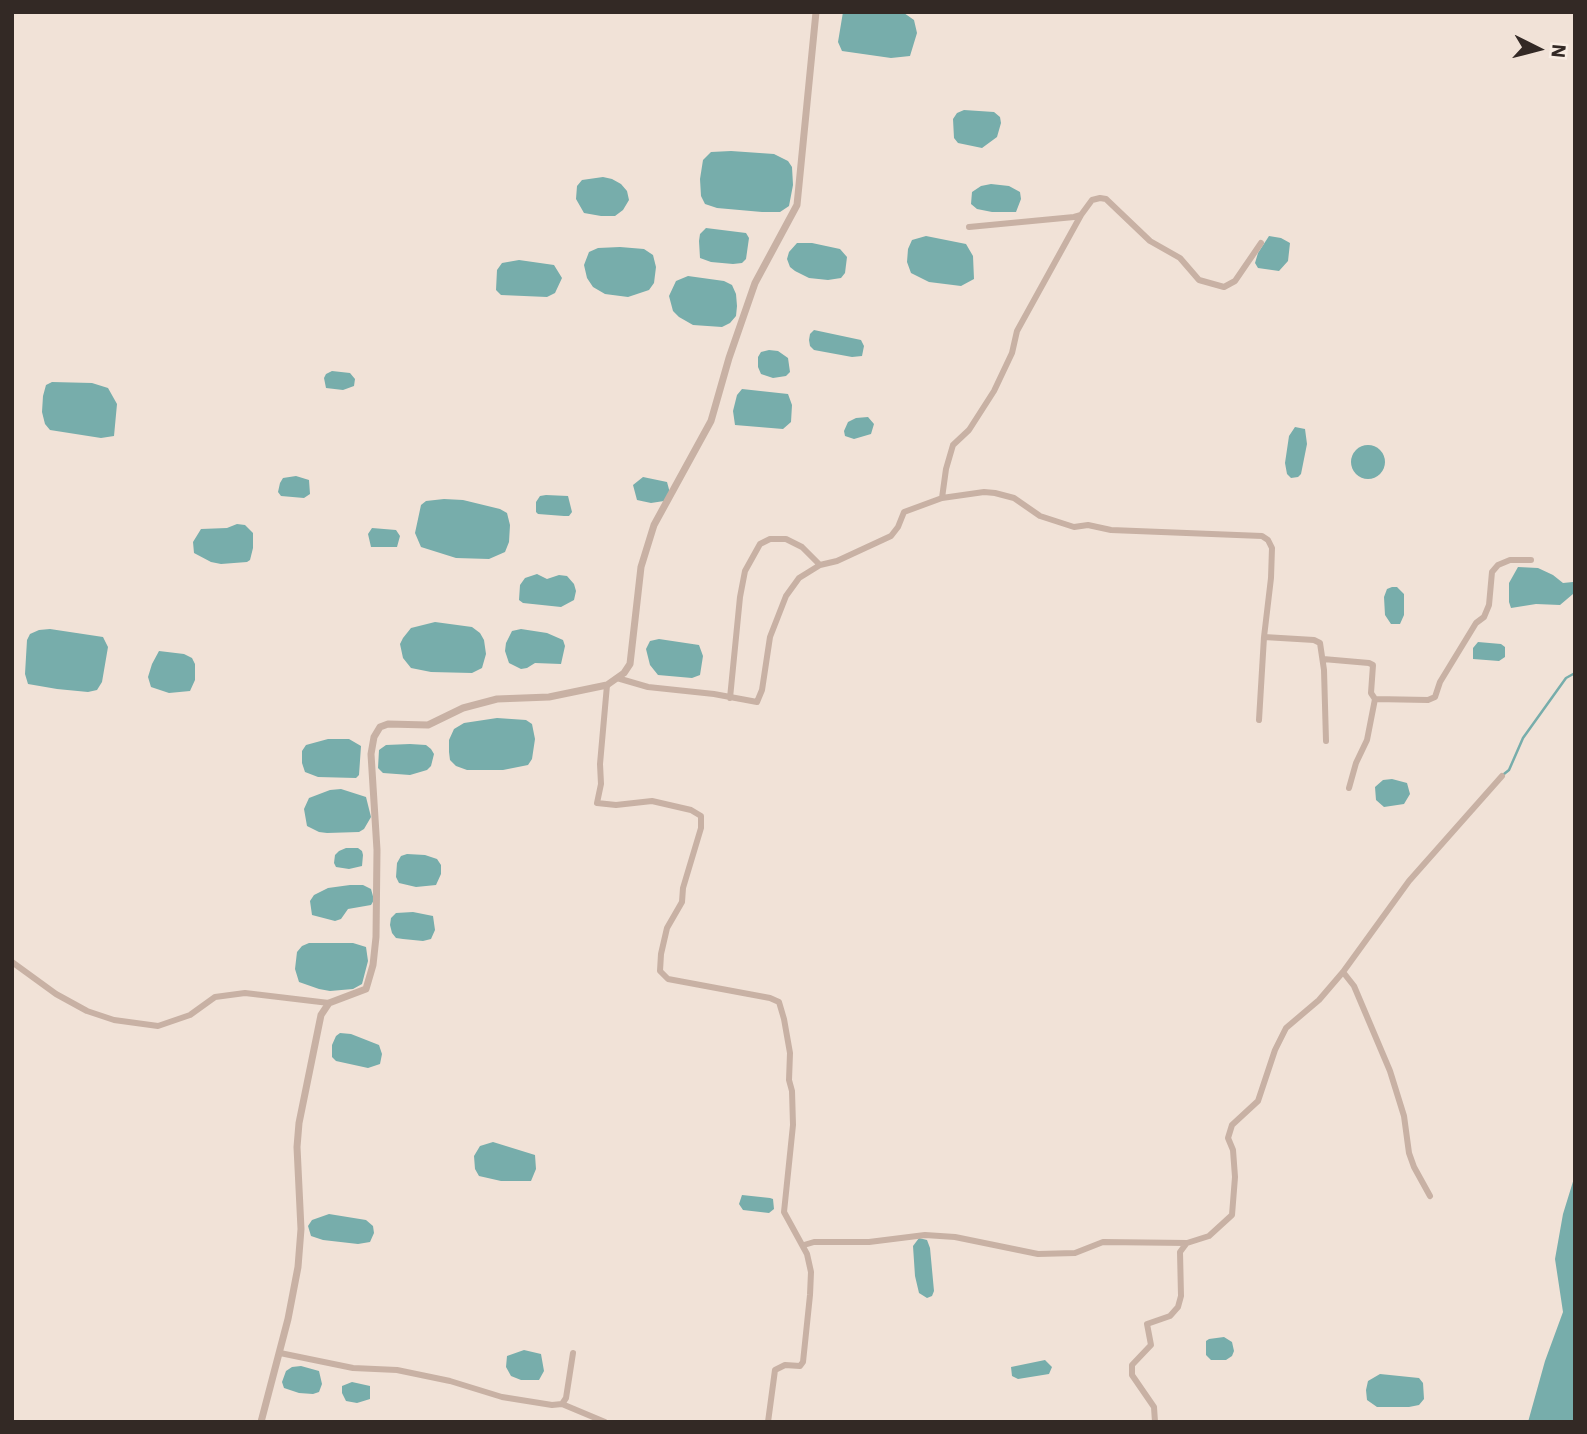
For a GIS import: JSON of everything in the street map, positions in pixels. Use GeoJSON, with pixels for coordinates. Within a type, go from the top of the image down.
{"type":"FeatureCollection","features":[{"type":"Feature","properties":{"kind":"street"},"geometry":{"type":"LineString","coordinates":[[12,962],[55,994],[87,1011],[114,1020],[158,1026],[190,1015],[215,997],[245,993],[328,1003],[366,989],[370,981],[376,937],[377,862],[371,754],[374,737],[380,727],[388,724],[428,725],[463,708],[497,699],[549,697],[607,685],[624,673],[630,664],[640,567],[654,525],[711,421],[755,283],[797,205],[816,12]]}},
{"type":"Feature","properties":{"kind":"street"},"geometry":{"type":"LineString","coordinates":[[942,498],[947,461],[953,444],[969,430],[999,383],[1012,354],[1017,331],[1092,200],[1106,199],[1150,241],[1180,258],[1199,280],[1216,286],[1224,287],[1235,281],[1261,243]]}},
{"type":"Feature","properties":{"kind":"street"},"geometry":{"type":"LineString","coordinates":[[969,227],[1081,215]]}},
{"type":"Feature","properties":{"kind":"street"},"geometry":{"type":"LineString","coordinates":[[617,678],[648,687],[753,703],[760,699],[770,637],[786,596],[799,578],[820,565],[837,561],[891,537],[904,512],[942,498],[984,492],[1014,498],[1040,516],[1074,527],[1262,536],[1268,540],[1272,548],[1271,578],[1259,720]]}},
{"type":"Feature","properties":{"kind":"street"},"geometry":{"type":"LineString","coordinates":[[730,698],[745,571],[760,544],[770,539],[786,539],[802,547],[820,565]]}},
{"type":"Feature","properties":{"kind":"street"},"geometry":{"type":"LineString","coordinates":[[1375,699],[1428,700],[1435,697],[1440,682],[1476,623],[1484,617],[1489,605],[1492,572],[1498,565],[1510,561],[1531,560]]}},
{"type":"Feature","properties":{"kind":"street"},"geometry":{"type":"LineString","coordinates":[[1264,638],[1314,640],[1320,643],[1326,741]]}},
{"type":"Feature","properties":{"kind":"street"},"geometry":{"type":"LineString","coordinates":[[1323,660],[1373,665],[1371,693],[1375,699],[1367,740],[1349,788]]}},
{"type":"Feature","properties":{"kind":"street"},"geometry":{"type":"LineString","coordinates":[[607,685],[600,764],[601,784],[597,803],[616,805],[652,801],[691,810],[701,816],[701,828],[683,888],[682,902],[667,928],[660,971],[668,979],[779,1002],[788,1040],[793,1125],[784,1212],[804,1245],[811,1272],[803,1362],[800,1366],[785,1365],[775,1370],[768,1422]]}},
{"type":"Feature","properties":{"kind":"street"},"geometry":{"type":"LineString","coordinates":[[804,1245],[814,1242],[869,1242],[926,1235],[955,1237],[1038,1254],[1074,1253],[1103,1242],[1186,1244],[1209,1236],[1232,1215],[1235,1177],[1233,1150],[1228,1138],[1232,1125],[1258,1101],[1275,1050],[1286,1028],[1319,1000],[1343,972],[1409,881],[1457,823],[1502,776]]}},
{"type":"Feature","properties":{"kind":"street"},"geometry":{"type":"LineString","coordinates":[[1343,972],[1354,986],[1390,1071],[1404,1116],[1409,1153],[1430,1196]]}},
{"type":"Feature","properties":{"kind":"street"},"geometry":{"type":"LineString","coordinates":[[261,1422],[288,1318],[299,1255],[299,1123],[321,1016],[328,1003]]}},
{"type":"Feature","properties":{"kind":"street"},"geometry":{"type":"LineString","coordinates":[[1155,1422],[1154,1407],[1132,1375],[1132,1365],[1151,1345],[1147,1325],[1170,1316],[1178,1307],[1181,1296],[1180,1252],[1186,1244]]}},
{"type":"Feature","properties":{"kind":"street"},"geometry":{"type":"LineString","coordinates":[[280,1353],[353,1368],[397,1370],[450,1381],[521,1401],[562,1404],[605,1422]]}},
{"type":"Feature","properties":{"kind":"street"},"geometry":{"type":"LineString","coordinates":[[562,1404],[566,1398],[573,1353]]}},
{"type":"Feature","properties":{"kind":"water"},"geometry":{"type":"Polygon","coordinates":[[[843,12],[904,13],[914,20],[917,33],[910,56],[891,58],[842,51],[838,42],[843,12]]]}},
{"type":"Feature","properties":{"kind":"water"},"geometry":{"type":"Polygon","coordinates":[[[964,110],[994,112],[1000,117],[1001,123],[997,137],[982,148],[958,143],[954,138],[953,119],[957,113],[964,110]]]}},
{"type":"Feature","properties":{"kind":"water"},"geometry":{"type":"Polygon","coordinates":[[[711,152],[774,154],[788,161],[792,167],[793,185],[789,206],[780,212],[762,212],[717,208],[705,204],[701,196],[700,179],[703,160],[711,152]]]}},
{"type":"Feature","properties":{"kind":"water"},"geometry":{"type":"Polygon","coordinates":[[[603,177],[621,184],[627,191],[629,200],[615,216],[584,213],[576,199],[577,186],[582,180],[603,177]]]}},
{"type":"Feature","properties":{"kind":"water"},"geometry":{"type":"Polygon","coordinates":[[[991,184],[1009,186],[1020,192],[1021,199],[1016,212],[992,212],[977,209],[971,204],[972,192],[991,184]]]}},
{"type":"Feature","properties":{"kind":"water"},"geometry":{"type":"Polygon","coordinates":[[[706,228],[746,233],[749,238],[746,259],[742,263],[733,264],[700,258],[700,234],[706,228]]]}},
{"type":"Feature","properties":{"kind":"water"},"geometry":{"type":"Polygon","coordinates":[[[926,236],[966,244],[973,256],[974,279],[961,286],[929,282],[911,273],[907,262],[908,249],[912,240],[926,236]]]}},
{"type":"Feature","properties":{"kind":"water"},"geometry":{"type":"Polygon","coordinates":[[[1269,236],[1290,243],[1288,261],[1279,271],[1258,268],[1255,263],[1269,236]]]}},
{"type":"Feature","properties":{"kind":"water"},"geometry":{"type":"Polygon","coordinates":[[[797,243],[840,249],[847,257],[845,273],[841,278],[828,280],[809,278],[795,271],[787,259],[797,243]]]}},
{"type":"Feature","properties":{"kind":"water"},"geometry":{"type":"Polygon","coordinates":[[[598,248],[644,249],[653,255],[656,267],[654,283],[649,290],[628,297],[605,294],[593,287],[587,278],[584,265],[589,252],[598,248]]]}},
{"type":"Feature","properties":{"kind":"water"},"geometry":{"type":"Polygon","coordinates":[[[519,260],[554,265],[562,278],[555,293],[547,297],[501,295],[496,290],[497,270],[502,263],[519,260]]]}},
{"type":"Feature","properties":{"kind":"water"},"geometry":{"type":"Polygon","coordinates":[[[688,276],[724,281],[732,285],[737,306],[736,316],[730,323],[722,327],[693,325],[673,311],[669,296],[676,281],[688,276]]]}},
{"type":"Feature","properties":{"kind":"water"},"geometry":{"type":"Polygon","coordinates":[[[814,330],[861,340],[864,346],[862,356],[852,357],[814,350],[809,340],[814,330]]]}},
{"type":"Feature","properties":{"kind":"water"},"geometry":{"type":"Polygon","coordinates":[[[778,351],[788,358],[790,372],[786,376],[773,378],[761,374],[758,357],[761,352],[778,351]]]}},
{"type":"Feature","properties":{"kind":"water"},"geometry":{"type":"Polygon","coordinates":[[[332,371],[350,373],[355,379],[354,386],[343,390],[326,388],[324,378],[332,371]]]}},
{"type":"Feature","properties":{"kind":"water"},"geometry":{"type":"Polygon","coordinates":[[[52,382],[92,383],[108,388],[117,404],[114,436],[101,438],[50,430],[45,424],[42,412],[46,385],[52,382]]]}},
{"type":"Feature","properties":{"kind":"water"},"geometry":{"type":"Polygon","coordinates":[[[742,389],[788,394],[792,405],[791,422],[783,429],[735,425],[733,411],[737,395],[742,389]]]}},
{"type":"Feature","properties":{"kind":"water"},"geometry":{"type":"Polygon","coordinates":[[[868,417],[874,424],[871,434],[854,439],[845,436],[848,422],[868,417]]]}},
{"type":"Feature","properties":{"kind":"water"},"geometry":{"type":"Polygon","coordinates":[[[1295,427],[1305,429],[1307,444],[1301,474],[1291,478],[1287,474],[1285,463],[1289,436],[1295,427]]]}},
{"type":"Feature","properties":{"kind":"water"},"geometry":{"type":"Polygon","coordinates":[[[1368,445],[1380,450],[1385,462],[1380,474],[1368,479],[1356,474],[1351,462],[1356,450],[1368,445]]]}},
{"type":"Feature","properties":{"kind":"water"},"geometry":{"type":"Polygon","coordinates":[[[296,476],[309,480],[310,494],[304,498],[281,496],[278,492],[283,478],[296,476]]]}},
{"type":"Feature","properties":{"kind":"water"},"geometry":{"type":"Polygon","coordinates":[[[643,477],[667,482],[670,493],[664,501],[651,503],[637,500],[633,485],[643,477]]]}},
{"type":"Feature","properties":{"kind":"water"},"geometry":{"type":"Polygon","coordinates":[[[540,496],[568,496],[572,512],[569,516],[538,514],[536,502],[540,496]]]}},
{"type":"Feature","properties":{"kind":"water"},"geometry":{"type":"Polygon","coordinates":[[[463,500],[507,513],[510,525],[509,542],[505,552],[489,559],[456,558],[421,547],[415,533],[421,505],[426,501],[463,500]]]}},
{"type":"Feature","properties":{"kind":"water"},"geometry":{"type":"Polygon","coordinates":[[[237,524],[245,525],[253,533],[250,560],[221,564],[194,553],[193,542],[201,529],[227,528],[237,524]]]}},
{"type":"Feature","properties":{"kind":"water"},"geometry":{"type":"Polygon","coordinates":[[[372,528],[396,530],[400,536],[397,547],[371,547],[368,534],[372,528]]]}},
{"type":"Feature","properties":{"kind":"water"},"geometry":{"type":"Polygon","coordinates":[[[1518,567],[1538,568],[1563,583],[1573,582],[1573,594],[1560,605],[1536,604],[1511,608],[1509,583],[1518,567]]]}},
{"type":"Feature","properties":{"kind":"water"},"geometry":{"type":"Polygon","coordinates":[[[537,574],[547,579],[559,575],[567,576],[574,584],[574,600],[561,607],[523,603],[519,600],[520,585],[525,578],[537,574]]]}},
{"type":"Feature","properties":{"kind":"water"},"geometry":{"type":"Polygon","coordinates":[[[1397,587],[1404,594],[1404,615],[1400,624],[1391,624],[1385,615],[1384,597],[1387,589],[1397,587]]]}},
{"type":"Feature","properties":{"kind":"water"},"geometry":{"type":"Polygon","coordinates":[[[435,622],[472,627],[480,633],[486,654],[482,668],[472,673],[431,672],[411,668],[403,658],[400,644],[403,638],[411,628],[435,622]]]}},
{"type":"Feature","properties":{"kind":"water"},"geometry":{"type":"Polygon","coordinates":[[[50,629],[103,637],[108,647],[102,682],[97,690],[88,692],[28,684],[25,674],[27,640],[30,634],[50,629]]]}},
{"type":"Feature","properties":{"kind":"water"},"geometry":{"type":"Polygon","coordinates":[[[521,629],[547,633],[563,640],[565,646],[561,664],[535,663],[521,669],[509,663],[505,651],[506,643],[512,631],[521,629]]]}},
{"type":"Feature","properties":{"kind":"water"},"geometry":{"type":"Polygon","coordinates":[[[659,639],[699,645],[703,656],[700,675],[692,678],[658,675],[650,665],[646,649],[650,641],[659,639]]]}},
{"type":"Feature","properties":{"kind":"water"},"geometry":{"type":"Polygon","coordinates":[[[1478,642],[1501,644],[1505,647],[1505,657],[1499,661],[1473,659],[1473,648],[1478,642]]]}},
{"type":"Feature","properties":{"kind":"water"},"geometry":{"type":"Polygon","coordinates":[[[159,651],[184,654],[192,658],[195,664],[195,680],[190,691],[169,693],[151,687],[148,677],[159,651]]]}},
{"type":"Feature","properties":{"kind":"water"},"geometry":{"type":"Polygon","coordinates":[[[497,718],[526,720],[532,724],[535,739],[532,759],[528,765],[503,770],[467,770],[456,766],[450,760],[449,752],[449,740],[454,729],[464,723],[497,718]]]}},
{"type":"Feature","properties":{"kind":"water"},"geometry":{"type":"Polygon","coordinates":[[[328,739],[349,739],[361,746],[359,775],[356,778],[318,777],[305,772],[302,751],[306,745],[328,739]]]}},
{"type":"Feature","properties":{"kind":"water"},"geometry":{"type":"Polygon","coordinates":[[[386,745],[426,745],[431,749],[434,754],[427,770],[410,775],[383,773],[378,768],[379,750],[386,745]]]}},
{"type":"Feature","properties":{"kind":"water"},"geometry":{"type":"Polygon","coordinates":[[[1392,779],[1407,783],[1410,794],[1404,804],[1384,807],[1376,800],[1375,787],[1383,780],[1392,779]]]}},
{"type":"Feature","properties":{"kind":"water"},"geometry":{"type":"Polygon","coordinates":[[[341,789],[366,797],[371,817],[364,829],[359,832],[327,833],[307,826],[304,809],[309,798],[341,789]]]}},
{"type":"Feature","properties":{"kind":"water"},"geometry":{"type":"Polygon","coordinates":[[[346,848],[358,848],[362,851],[362,866],[349,869],[336,867],[335,855],[346,848]]]}},
{"type":"Feature","properties":{"kind":"water"},"geometry":{"type":"Polygon","coordinates":[[[407,854],[437,859],[441,865],[441,874],[436,885],[416,887],[399,883],[396,877],[397,863],[401,856],[407,854]]]}},
{"type":"Feature","properties":{"kind":"water"},"geometry":{"type":"Polygon","coordinates":[[[363,885],[371,889],[374,900],[371,905],[348,909],[341,919],[335,921],[312,915],[310,901],[314,895],[328,888],[363,885]]]}},
{"type":"Feature","properties":{"kind":"water"},"geometry":{"type":"Polygon","coordinates":[[[413,912],[433,916],[435,930],[431,939],[423,941],[396,938],[392,933],[391,918],[396,913],[413,912]]]}},
{"type":"Feature","properties":{"kind":"water"},"geometry":{"type":"Polygon","coordinates":[[[309,943],[353,943],[366,947],[368,961],[362,984],[353,989],[330,991],[299,982],[295,969],[297,952],[309,943]]]}},
{"type":"Feature","properties":{"kind":"water"},"geometry":{"type":"Polygon","coordinates":[[[340,1033],[351,1034],[379,1045],[382,1054],[380,1064],[368,1068],[336,1061],[332,1057],[332,1045],[340,1033]]]}},
{"type":"Feature","properties":{"kind":"water"},"geometry":{"type":"Polygon","coordinates":[[[493,1142],[535,1155],[536,1169],[531,1181],[501,1181],[479,1176],[475,1169],[474,1156],[480,1146],[493,1142]]]}},
{"type":"Feature","properties":{"kind":"water"},"geometry":{"type":"Polygon","coordinates":[[[1575,1175],[1575,1422],[1528,1422],[1545,1361],[1563,1312],[1555,1259],[1563,1214],[1575,1175]]]}},
{"type":"Feature","properties":{"kind":"water"},"geometry":{"type":"Polygon","coordinates":[[[742,1195],[773,1199],[774,1209],[769,1213],[743,1210],[739,1204],[742,1195]]]}},
{"type":"Feature","properties":{"kind":"water"},"geometry":{"type":"Polygon","coordinates":[[[329,1214],[366,1220],[373,1226],[374,1233],[370,1242],[358,1244],[311,1236],[308,1226],[312,1220],[329,1214]]]}},
{"type":"Feature","properties":{"kind":"water"},"geometry":{"type":"Polygon","coordinates":[[[919,1238],[927,1240],[930,1248],[934,1291],[932,1296],[927,1298],[919,1293],[915,1276],[913,1246],[919,1238]]]}},
{"type":"Feature","properties":{"kind":"water"},"geometry":{"type":"Polygon","coordinates":[[[1224,1337],[1232,1342],[1232,1356],[1226,1360],[1211,1360],[1206,1355],[1206,1341],[1224,1337]]]}},
{"type":"Feature","properties":{"kind":"water"},"geometry":{"type":"Polygon","coordinates":[[[524,1350],[541,1354],[544,1371],[539,1380],[521,1380],[511,1376],[506,1367],[507,1356],[524,1350]]]}},
{"type":"Feature","properties":{"kind":"water"},"geometry":{"type":"Polygon","coordinates":[[[1045,1360],[1052,1367],[1049,1374],[1018,1379],[1012,1376],[1011,1367],[1045,1360]]]}},
{"type":"Feature","properties":{"kind":"water"},"geometry":{"type":"Polygon","coordinates":[[[301,1366],[319,1371],[322,1384],[319,1392],[299,1393],[284,1388],[282,1382],[286,1371],[301,1366]]]}},
{"type":"Feature","properties":{"kind":"water"},"geometry":{"type":"Polygon","coordinates":[[[1380,1374],[1419,1378],[1423,1383],[1424,1399],[1419,1405],[1409,1407],[1377,1407],[1367,1400],[1366,1390],[1368,1381],[1380,1374]]]}},
{"type":"Feature","properties":{"kind":"water"},"geometry":{"type":"Polygon","coordinates":[[[352,1382],[370,1386],[370,1399],[357,1403],[346,1401],[342,1386],[352,1382]]]}},
{"type":"Feature","properties":{"kind":"waterway"},"geometry":{"type":"LineString","coordinates":[[1504,774],[1509,770],[1523,738],[1566,678],[1575,673]]}}]}
